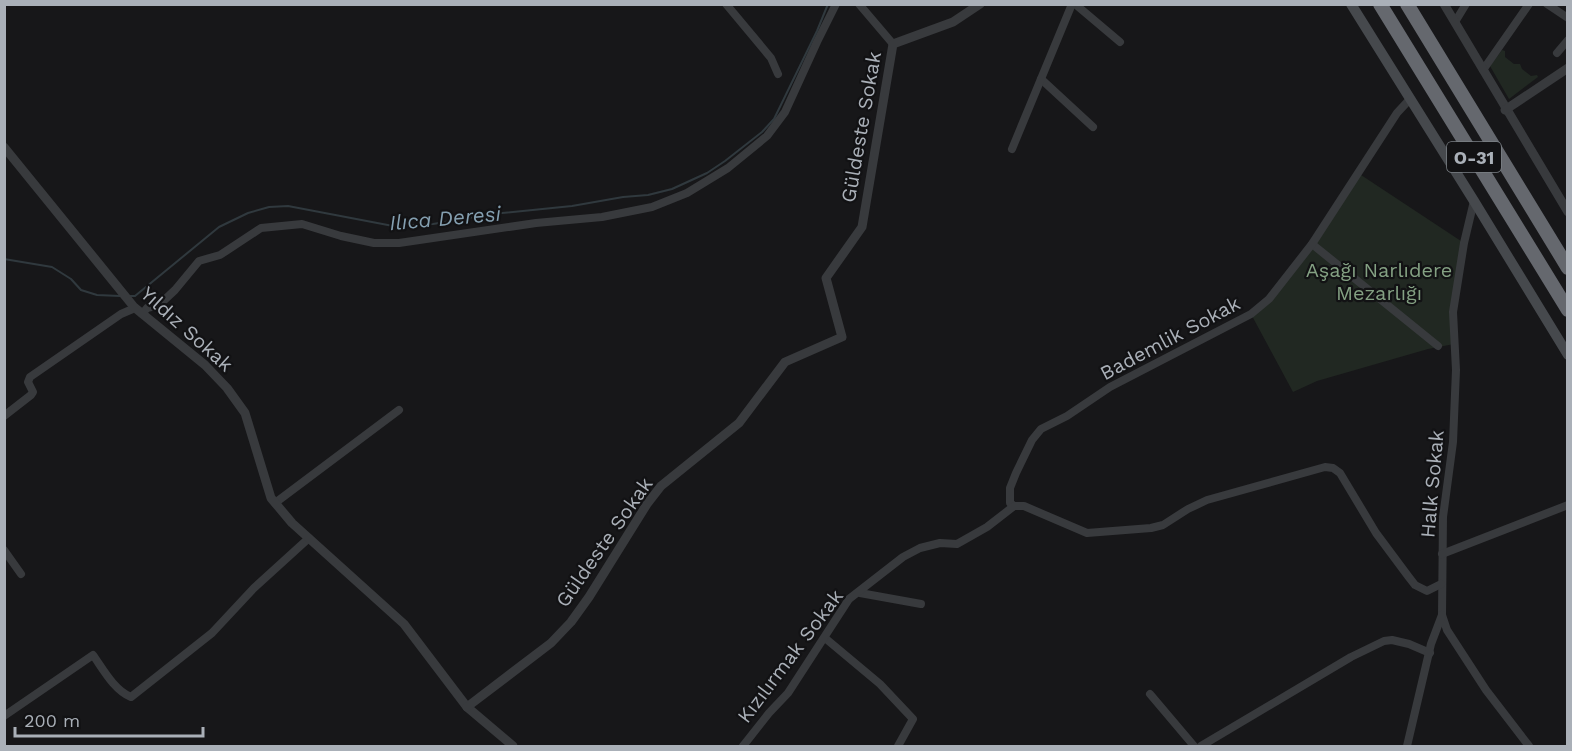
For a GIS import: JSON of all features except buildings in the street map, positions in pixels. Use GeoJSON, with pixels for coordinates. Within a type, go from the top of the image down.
{"type":"FeatureCollection","features":[{"type":"Feature","properties":{"kind":"highway","name":"O-31"},"geometry":{"type":"LineString","coordinates":[[1380,4],[1568,310]]}},
{"type":"Feature","properties":{"kind":"highway","name":"O-31"},"geometry":{"type":"LineString","coordinates":[[1407,4],[1568,268]]}},
{"type":"Feature","properties":{"kind":"main road"},"geometry":{"type":"LineString","coordinates":[[1351,4],[1568,355]]}},
{"type":"Feature","properties":{"kind":"street"},"geometry":{"type":"LineString","coordinates":[[726,4],[771,58],[778,74]]}},
{"type":"Feature","properties":{"kind":"street"},"geometry":{"type":"LineString","coordinates":[[4,416],[33,393],[28,382],[30,377],[121,314],[159,305],[199,261],[220,255],[261,228],[302,224],[375,243],[399,243],[536,223],[602,217],[652,207],[687,193],[728,168],[767,136],[785,112],[836,4]]}},
{"type":"Feature","properties":{"kind":"street"},"geometry":{"type":"LineString","coordinates":[[860,4],[893,44]]}},
{"type":"Feature","properties":{"kind":"street","name":"Güldeste Sokak"},"geometry":{"type":"LineString","coordinates":[[467,707],[551,643],[571,622],[647,504],[662,486],[739,423],[785,362],[842,337],[826,278],[862,227],[893,44],[953,22],[980,4]]}},
{"type":"Feature","properties":{"kind":"street"},"geometry":{"type":"LineString","coordinates":[[1012,149],[1074,4],[1120,42]]}},
{"type":"Feature","properties":{"kind":"street"},"geometry":{"type":"LineString","coordinates":[[1444,4],[1505,110],[1568,212]]}},
{"type":"Feature","properties":{"kind":"street"},"geometry":{"type":"LineString","coordinates":[[1455,22],[1466,4]]}},
{"type":"Feature","properties":{"kind":"street"},"geometry":{"type":"LineString","coordinates":[[1483,70],[1529,4]]}},
{"type":"Feature","properties":{"kind":"street"},"geometry":{"type":"LineString","coordinates":[[1548,4],[1568,18]]}},
{"type":"Feature","properties":{"kind":"street"},"geometry":{"type":"LineString","coordinates":[[1557,53],[1568,40]]}},
{"type":"Feature","properties":{"kind":"street"},"geometry":{"type":"LineString","coordinates":[[1505,110],[1568,68]]}},
{"type":"Feature","properties":{"kind":"street"},"geometry":{"type":"LineString","coordinates":[[1041,79],[1093,127]]}},
{"type":"Feature","properties":{"kind":"street","name":"Bademlik Sokak"},"geometry":{"type":"LineString","coordinates":[[1014,506],[1010,503],[1010,488],[1032,440],[1041,429],[1067,416],[1110,387],[1251,314],[1269,299],[1312,244],[1397,113],[1410,99]]}},
{"type":"Feature","properties":{"kind":"street","name":"Yıldız Sokak"},"geometry":{"type":"LineString","coordinates":[[5,148],[137,310],[205,365],[227,388],[244,413],[271,498],[275,503],[292,523],[404,624],[467,707],[513,747]]}},
{"type":"Feature","properties":{"kind":"street","name":"Halk Sokak"},"geometry":{"type":"LineString","coordinates":[[1474,201],[1466,232],[1453,312],[1456,370],[1453,442],[1443,517],[1442,615],[1447,630],[1486,690],[1529,747]]}},
{"type":"Feature","properties":{"kind":"street"},"geometry":{"type":"LineString","coordinates":[[1312,244],[1438,346]]}},
{"type":"Feature","properties":{"kind":"street"},"geometry":{"type":"LineString","coordinates":[[275,503],[399,410]]}},
{"type":"Feature","properties":{"kind":"street"},"geometry":{"type":"LineString","coordinates":[[1014,506],[1024,506],[1087,533],[1150,528],[1164,525],[1188,509],[1207,501],[1279,479],[1325,467],[1333,468],[1340,473],[1376,533],[1415,585],[1427,591],[1441,584]]}},
{"type":"Feature","properties":{"kind":"street"},"geometry":{"type":"LineString","coordinates":[[1442,554],[1568,505]]}},
{"type":"Feature","properties":{"kind":"street","name":"Kızılırmak Sokak"},"geometry":{"type":"LineString","coordinates":[[743,747],[769,712],[788,693],[849,599],[903,557],[928,545],[957,544],[1014,506]]}},
{"type":"Feature","properties":{"kind":"street"},"geometry":{"type":"LineString","coordinates":[[4,716],[93,655],[118,688],[131,697],[212,633],[254,588],[309,538]]}},
{"type":"Feature","properties":{"kind":"street"},"geometry":{"type":"LineString","coordinates":[[4,550],[21,574]]}},
{"type":"Feature","properties":{"kind":"street"},"geometry":{"type":"LineString","coordinates":[[860,592],[921,604]]}},
{"type":"Feature","properties":{"kind":"street"},"geometry":{"type":"LineString","coordinates":[[1407,747],[1431,644],[1442,615]]}},
{"type":"Feature","properties":{"kind":"street"},"geometry":{"type":"LineString","coordinates":[[825,638],[880,684],[913,719],[898,747]]}},
{"type":"Feature","properties":{"kind":"street"},"geometry":{"type":"LineString","coordinates":[[1201,747],[1351,657],[1384,641],[1392,639],[1430,653]]}},
{"type":"Feature","properties":{"kind":"street"},"geometry":{"type":"LineString","coordinates":[[1150,694],[1194,747]]}},
{"type":"Feature","properties":{"kind":"green space"},"geometry":{"type":"Polygon","coordinates":[[[1502,50],[1505,51],[1505,57],[1514,64],[1520,64],[1522,69],[1531,76],[1537,75],[1538,77],[1509,99],[1490,66],[1502,50]]]}},
{"type":"Feature","properties":{"kind":"green space","name":"Aşağı Narlıdere Mezarlığı"},"geometry":{"type":"Polygon","coordinates":[[[1358,173],[1464,243],[1453,312],[1454,344],[1428,349],[1317,381],[1293,392],[1251,314],[1269,299],[1358,173]]]}},
{"type":"Feature","properties":{"kind":"waterway","name":"Ilıca Deresi"},"geometry":{"type":"LineString","coordinates":[[129,296],[135,296],[219,227],[248,213],[269,207],[288,206],[393,226],[433,224],[492,214],[572,206],[648,195],[672,189],[707,173],[725,161],[762,132],[774,119],[828,4]]}},
{"type":"Feature","properties":{"kind":"waterway","name":"Ilıca Deresi"},"geometry":{"type":"LineString","coordinates":[[4,259],[52,267],[71,279],[81,290],[97,295],[120,296]]}}]}
